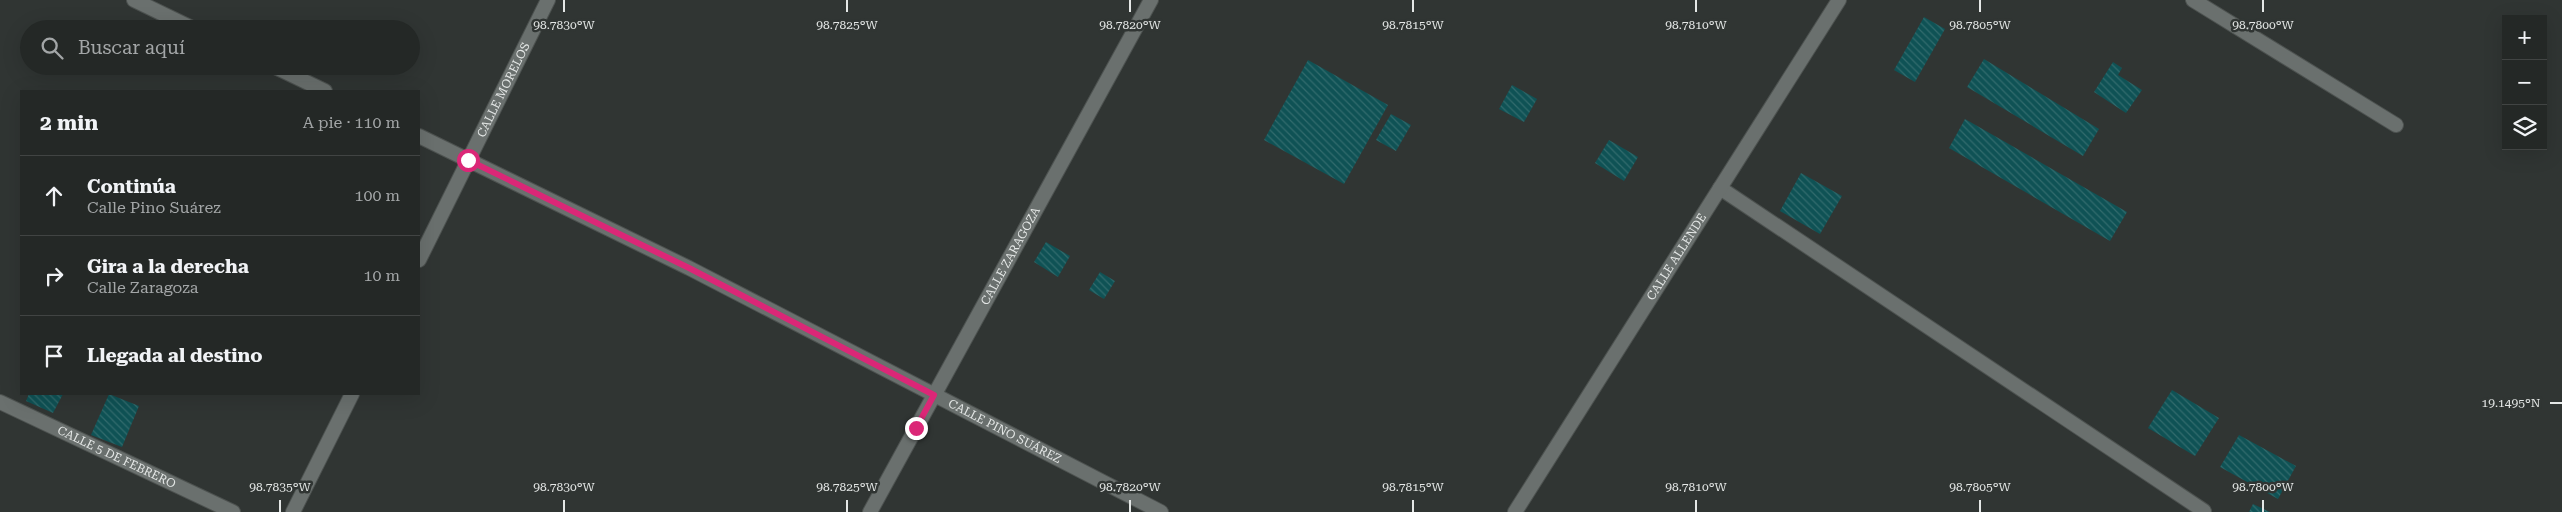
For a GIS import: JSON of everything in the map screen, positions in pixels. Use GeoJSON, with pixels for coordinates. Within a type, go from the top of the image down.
{"type":"FeatureCollection","features":[{"type":"Feature","properties":{"kind":"street"},"geometry":{"type":"LineString","coordinates":[[134,0],[175,20]]}},
{"type":"Feature","properties":{"kind":"street","name":"CALLE MORELOS"},"geometry":{"type":"LineString","coordinates":[[420,258],[548,0]]}},
{"type":"Feature","properties":{"kind":"street","name":"CALLE ZARAGOZA"},"geometry":{"type":"LineString","coordinates":[[870,512],[1151,0]]}},
{"type":"Feature","properties":{"kind":"street","name":"CALLE ALLENDE"},"geometry":{"type":"LineString","coordinates":[[1515,512],[1839,0]]}},
{"type":"Feature","properties":{"kind":"street"},"geometry":{"type":"LineString","coordinates":[[2193,0],[2396,125]]}},
{"type":"Feature","properties":{"kind":"street"},"geometry":{"type":"LineString","coordinates":[[292,75],[323,90]]}},
{"type":"Feature","properties":{"kind":"street","name":"CALLE PINO SUÁREZ"},"geometry":{"type":"LineString","coordinates":[[420,136],[689,268],[1161,512]]}},
{"type":"Feature","properties":{"kind":"street"},"geometry":{"type":"LineString","coordinates":[[1720,188],[2204,511]]}},
{"type":"Feature","properties":{"kind":"street"},"geometry":{"type":"LineString","coordinates":[[293,512],[352,395]]}},
{"type":"Feature","properties":{"kind":"street","name":"CALLE 5 DE FEBRERO"},"geometry":{"type":"LineString","coordinates":[[0,402],[232,512]]}},
{"type":"Feature","properties":{"kind":"building"},"geometry":{"type":"Polygon","coordinates":[[[1924,17],[1945,29],[1915,82],[1894,70],[1924,17]]]}},
{"type":"Feature","properties":{"kind":"building"},"geometry":{"type":"Polygon","coordinates":[[[1984,59],[2099,129],[2083,156],[1967,87],[1984,59]]]}},
{"type":"Feature","properties":{"kind":"building"},"geometry":{"type":"Polygon","coordinates":[[[1308,60],[1388,105],[1344,184],[1264,140],[1308,60]]]}},
{"type":"Feature","properties":{"kind":"building"},"geometry":{"type":"Polygon","coordinates":[[[2113,62],[2122,68],[2118,75],[2142,90],[2126,113],[2094,92],[2113,62]]]}},
{"type":"Feature","properties":{"kind":"building"},"geometry":{"type":"Polygon","coordinates":[[[1512,85],[1537,99],[1524,122],[1499,109],[1512,85]]]}},
{"type":"Feature","properties":{"kind":"building"},"geometry":{"type":"Polygon","coordinates":[[[1391,114],[1411,125],[1396,151],[1376,140],[1391,114]]]}},
{"type":"Feature","properties":{"kind":"building"},"geometry":{"type":"Polygon","coordinates":[[[1965,119],[2127,212],[2110,241],[1949,148],[1965,119]]]}},
{"type":"Feature","properties":{"kind":"building"},"geometry":{"type":"Polygon","coordinates":[[[1609,140],[1638,157],[1624,181],[1595,163],[1609,140]]]}},
{"type":"Feature","properties":{"kind":"building"},"geometry":{"type":"Polygon","coordinates":[[[1801,173],[1842,196],[1820,234],[1780,211],[1801,173]]]}},
{"type":"Feature","properties":{"kind":"building"},"geometry":{"type":"Polygon","coordinates":[[[1046,242],[1070,256],[1058,277],[1034,262],[1046,242]]]}},
{"type":"Feature","properties":{"kind":"building"},"geometry":{"type":"Polygon","coordinates":[[[1100,272],[1115,281],[1104,299],[1089,290],[1100,272]]]}},
{"type":"Feature","properties":{"kind":"building"},"geometry":{"type":"Polygon","coordinates":[[[2172,390],[2219,418],[2195,456],[2148,428],[2172,390]]]}},
{"type":"Feature","properties":{"kind":"building"},"geometry":{"type":"Polygon","coordinates":[[[29,395],[62,395],[53,413],[26,401],[29,395]]]}},
{"type":"Feature","properties":{"kind":"building"},"geometry":{"type":"Polygon","coordinates":[[[109,395],[139,406],[122,447],[91,435],[109,395]]]}},
{"type":"Feature","properties":{"kind":"building"},"geometry":{"type":"Polygon","coordinates":[[[2239,435],[2296,466],[2278,499],[2220,467],[2239,435]]]}},
{"type":"Feature","properties":{"kind":"building"},"geometry":{"type":"Polygon","coordinates":[[[2253,504],[2270,512],[2249,512],[2253,504]]]}},
{"type":"Feature","properties":{"kind":"route"},"geometry":{"type":"LineString","coordinates":[[468,160],[689,268],[934,395],[916,428]]}}]}
